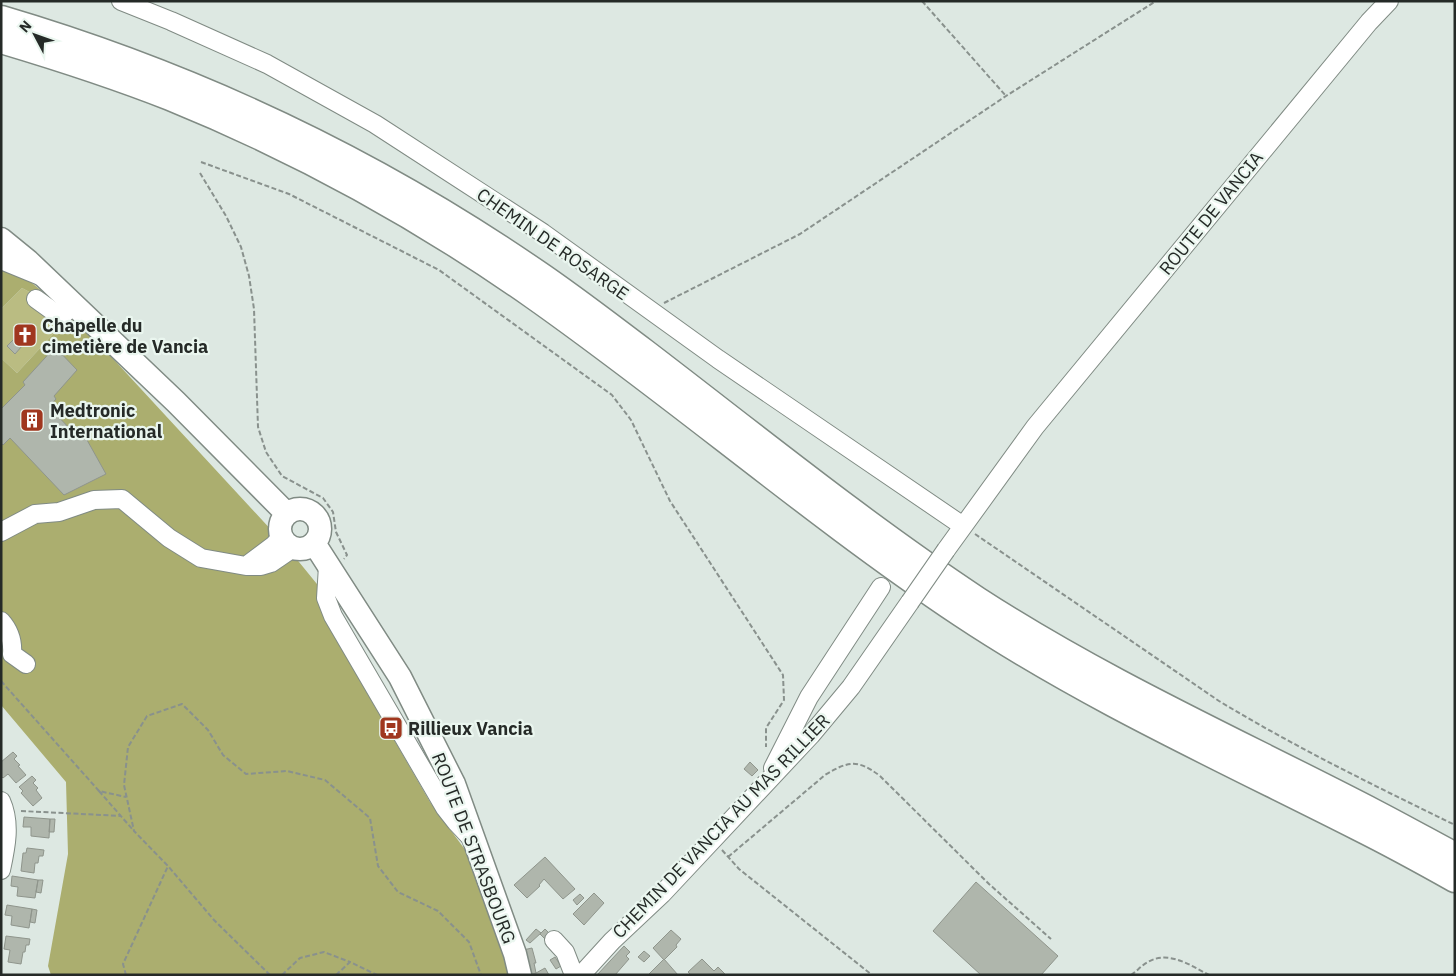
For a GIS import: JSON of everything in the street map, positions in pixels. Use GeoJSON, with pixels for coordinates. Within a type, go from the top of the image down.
{"type":"FeatureCollection","features":[{"type":"Feature","properties":{"kind":"highway"},"geometry":{"type":"LineString","coordinates":[[1,19],[122,58],[224,98],[336,152],[424,201],[468,227],[538,274],[689,386],[832,496],[978,600],[1031,633],[1132,690],[1373,812],[1455,856]]}},
{"type":"Feature","properties":{"kind":"highway"},"geometry":{"type":"LineString","coordinates":[[8,43],[77,63],[169,97],[242,128],[383,200],[450,241],[545,304],[598,342],[862,543],[967,616],[1116,705],[1361,828],[1455,879]]}},
{"type":"Feature","properties":{"kind":"main road"},"geometry":{"type":"LineString","coordinates":[[1,239],[74,304],[176,402],[287,514]]}},
{"type":"Feature","properties":{"kind":"main road"},"geometry":{"type":"LineString","coordinates":[[300,509],[312,513],[320,525],[318,538],[296,542],[280,524],[287,514],[293,510],[300,509]]}},
{"type":"Feature","properties":{"kind":"main road","name":"ROUTE DE STRASBOURG"},"geometry":{"type":"LineString","coordinates":[[296,542],[331,571],[400,677],[454,784],[515,954],[520,975]]}},
{"type":"Feature","properties":{"kind":"street","name":"CHEMIN DE ROSARGE"},"geometry":{"type":"LineString","coordinates":[[121,1],[267,64],[375,124],[543,233],[649,311],[963,526]]}},
{"type":"Feature","properties":{"kind":"street","name":"ROUTE DE VANCIA"},"geometry":{"type":"LineString","coordinates":[[963,526],[1035,427],[1369,22],[1389,1]]}},
{"type":"Feature","properties":{"kind":"street"},"geometry":{"type":"LineString","coordinates":[[1,260],[48,280]]}},
{"type":"Feature","properties":{"kind":"street"},"geometry":{"type":"LineString","coordinates":[[36,299],[61,317],[74,304]]}},
{"type":"Feature","properties":{"kind":"street"},"geometry":{"type":"LineString","coordinates":[[1,532],[34,514],[59,512],[94,500],[122,499],[169,538],[201,558],[246,566],[264,554],[296,542]]}},
{"type":"Feature","properties":{"kind":"street","name":"CHEMIN DE VANCIA AU MAS RILLIER"},"geometry":{"type":"LineString","coordinates":[[581,975],[612,941],[662,894],[811,735],[850,687],[963,526]]}},
{"type":"Feature","properties":{"kind":"street"},"geometry":{"type":"LineString","coordinates":[[767,782],[776,760],[809,697],[881,587]]}},
{"type":"Feature","properties":{"kind":"street"},"geometry":{"type":"LineString","coordinates":[[1,621],[6,626],[13,642],[12,654],[26,664]]}},
{"type":"Feature","properties":{"kind":"street"},"geometry":{"type":"LineString","coordinates":[[1,870],[8,826],[3,806]]}},
{"type":"Feature","properties":{"kind":"street"},"geometry":{"type":"LineString","coordinates":[[554,940],[565,952],[574,975]]}},
{"type":"Feature","properties":{"kind":"path"},"geometry":{"type":"LineString","coordinates":[[922,1],[1006,96]]}},
{"type":"Feature","properties":{"kind":"path"},"geometry":{"type":"LineString","coordinates":[[649,311],[800,234],[1006,96],[1156,1]]}},
{"type":"Feature","properties":{"kind":"path"},"geometry":{"type":"LineString","coordinates":[[200,162],[289,194],[439,270],[612,395],[631,420],[670,501],[783,674],[784,700],[766,728],[766,749],[776,760]]}},
{"type":"Feature","properties":{"kind":"path"},"geometry":{"type":"LineString","coordinates":[[200,173],[226,216],[241,247],[249,276],[254,309],[258,427],[266,452],[282,476],[323,498],[333,512],[336,532],[347,555],[331,571]]}},
{"type":"Feature","properties":{"kind":"path"},"geometry":{"type":"LineString","coordinates":[[963,526],[1219,701],[1300,747],[1455,826]]}},
{"type":"Feature","properties":{"kind":"path"},"geometry":{"type":"LineString","coordinates":[[1,681],[134,831],[168,866],[214,920],[270,975]]}},
{"type":"Feature","properties":{"kind":"path"},"geometry":{"type":"LineString","coordinates":[[134,831],[124,785],[128,747],[147,716],[182,704],[208,730],[223,755],[246,774],[288,771],[325,780],[370,818],[378,866],[398,892],[438,911],[469,942],[481,975]]}},
{"type":"Feature","properties":{"kind":"path"},"geometry":{"type":"LineString","coordinates":[[728,857],[825,775],[842,765],[858,764],[869,768],[880,776],[989,884],[1051,939]]}},
{"type":"Feature","properties":{"kind":"path"},"geometry":{"type":"LineString","coordinates":[[99,792],[127,797]]}},
{"type":"Feature","properties":{"kind":"path"},"geometry":{"type":"LineString","coordinates":[[3,806],[121,816]]}},
{"type":"Feature","properties":{"kind":"path"},"geometry":{"type":"LineString","coordinates":[[713,840],[739,869],[872,975]]}},
{"type":"Feature","properties":{"kind":"path"},"geometry":{"type":"LineString","coordinates":[[126,975],[123,964],[168,866]]}},
{"type":"Feature","properties":{"kind":"path"},"geometry":{"type":"LineString","coordinates":[[282,975],[300,958],[324,952],[377,975]]}},
{"type":"Feature","properties":{"kind":"path"},"geometry":{"type":"LineString","coordinates":[[1132,975],[1148,961],[1162,958],[1180,960],[1209,975]]}},
{"type":"Feature","properties":{"kind":"path"},"geometry":{"type":"LineString","coordinates":[[336,975],[350,962]]}},
{"type":"Feature","properties":{"kind":"green space"},"geometry":{"type":"Polygon","coordinates":[[[1,267],[32,283],[81,324],[286,546],[321,589],[329,627],[430,802],[477,866],[511,975],[51,975],[48,966],[68,854],[66,782],[1,705],[1,358],[17,373],[69,317],[50,303],[22,288],[1,309],[1,267]]]}},
{"type":"Feature","properties":{"kind":"green space"},"geometry":{"type":"Polygon","coordinates":[[[22,288],[50,303],[69,317],[17,373],[1,358],[1,309],[22,288]]]}},
{"type":"Feature","properties":{"kind":"building","name":"Chapelle du cimetière de Vancia"},"geometry":{"type":"Polygon","coordinates":[[[30,323],[37,329],[15,354],[7,346],[30,323]]]}},
{"type":"Feature","properties":{"kind":"building","name":"Medtronic International"},"geometry":{"type":"Polygon","coordinates":[[[55,347],[77,370],[54,396],[56,399],[49,407],[75,434],[82,431],[106,474],[64,495],[10,438],[3,445],[1,443],[1,409],[25,385],[23,382],[55,347]]]}},
{"type":"Feature","properties":{"kind":"building"},"geometry":{"type":"Polygon","coordinates":[[[13,752],[17,756],[14,759],[26,775],[16,783],[8,774],[3,778],[1,776],[1,762],[13,752]]]}},
{"type":"Feature","properties":{"kind":"building"},"geometry":{"type":"Polygon","coordinates":[[[750,762],[758,770],[752,776],[744,769],[750,762]]]}},
{"type":"Feature","properties":{"kind":"building"},"geometry":{"type":"Polygon","coordinates":[[[32,776],[36,780],[33,783],[38,788],[36,790],[42,798],[33,806],[21,793],[23,791],[19,787],[32,776]]]}},
{"type":"Feature","properties":{"kind":"building"},"geometry":{"type":"Polygon","coordinates":[[[24,817],[50,819],[49,838],[31,836],[31,827],[23,827],[24,817]]]}},
{"type":"Feature","properties":{"kind":"building"},"geometry":{"type":"Polygon","coordinates":[[[50,819],[55,819],[54,832],[49,832],[50,819]]]}},
{"type":"Feature","properties":{"kind":"building"},"geometry":{"type":"Polygon","coordinates":[[[27,848],[44,850],[43,856],[39,856],[38,863],[35,863],[34,873],[21,871],[23,853],[26,853],[27,848]]]}},
{"type":"Feature","properties":{"kind":"building"},"geometry":{"type":"Polygon","coordinates":[[[545,857],[575,889],[563,899],[544,879],[540,886],[527,898],[514,885],[545,857]]]}},
{"type":"Feature","properties":{"kind":"building"},"geometry":{"type":"Polygon","coordinates":[[[12,876],[38,880],[35,898],[17,896],[18,887],[11,886],[12,876]]]}},
{"type":"Feature","properties":{"kind":"building"},"geometry":{"type":"Polygon","coordinates":[[[38,880],[43,880],[41,893],[36,892],[38,880]]]}},
{"type":"Feature","properties":{"kind":"building"},"geometry":{"type":"Polygon","coordinates":[[[976,882],[1058,956],[1041,975],[981,975],[933,931],[976,882]]]}},
{"type":"Feature","properties":{"kind":"building"},"geometry":{"type":"Polygon","coordinates":[[[594,893],[604,903],[584,925],[573,914],[594,893]]]}},
{"type":"Feature","properties":{"kind":"building"},"geometry":{"type":"Polygon","coordinates":[[[580,894],[584,898],[577,905],[573,900],[580,894]]]}},
{"type":"Feature","properties":{"kind":"building"},"geometry":{"type":"Polygon","coordinates":[[[7,905],[32,909],[29,928],[11,925],[12,916],[5,915],[7,905]]]}},
{"type":"Feature","properties":{"kind":"building"},"geometry":{"type":"Polygon","coordinates":[[[32,909],[37,910],[35,923],[30,922],[32,909]]]}},
{"type":"Feature","properties":{"kind":"building"},"geometry":{"type":"Polygon","coordinates":[[[536,929],[541,933],[530,943],[526,940],[536,929]]]}},
{"type":"Feature","properties":{"kind":"building"},"geometry":{"type":"Polygon","coordinates":[[[545,929],[552,936],[547,941],[540,934],[545,929]]]}},
{"type":"Feature","properties":{"kind":"building"},"geometry":{"type":"Polygon","coordinates":[[[671,930],[681,939],[676,945],[677,947],[664,960],[653,948],[671,930]]]}},
{"type":"Feature","properties":{"kind":"building"},"geometry":{"type":"Polygon","coordinates":[[[6,936],[30,939],[29,945],[26,945],[25,952],[23,952],[21,964],[8,962],[10,950],[4,949],[6,936]]]}},
{"type":"Feature","properties":{"kind":"building"},"geometry":{"type":"Polygon","coordinates":[[[624,946],[630,952],[626,956],[629,959],[615,975],[597,975],[624,946]]]}},
{"type":"Feature","properties":{"kind":"building"},"geometry":{"type":"Polygon","coordinates":[[[532,948],[536,963],[534,963],[536,973],[529,975],[523,950],[532,948]]]}},
{"type":"Feature","properties":{"kind":"building"},"geometry":{"type":"Polygon","coordinates":[[[644,951],[650,956],[644,962],[638,957],[644,951]]]}},
{"type":"Feature","properties":{"kind":"building"},"geometry":{"type":"Polygon","coordinates":[[[555,957],[561,966],[556,969],[550,960],[555,957]]]}},
{"type":"Feature","properties":{"kind":"building"},"geometry":{"type":"Polygon","coordinates":[[[664,959],[678,975],[648,975],[664,959]]]}},
{"type":"Feature","properties":{"kind":"building"},"geometry":{"type":"Polygon","coordinates":[[[702,959],[714,971],[718,967],[725,974],[691,975],[688,972],[702,959]]]}},
{"type":"Feature","properties":{"kind":"building"},"geometry":{"type":"Polygon","coordinates":[[[545,968],[549,975],[535,975],[536,973],[545,968]]]}},
{"type":"Feature","properties":{"kind":"place","name":"Chapelle du cimetière de Vancia"},"geometry":{"type":"Point","coordinates":[25,335]}},
{"type":"Feature","properties":{"kind":"place","name":"Medtronic International"},"geometry":{"type":"Point","coordinates":[32,420]}},
{"type":"Feature","properties":{"kind":"place","name":"Rillieux Vancia"},"geometry":{"type":"Point","coordinates":[391,728]}}]}
